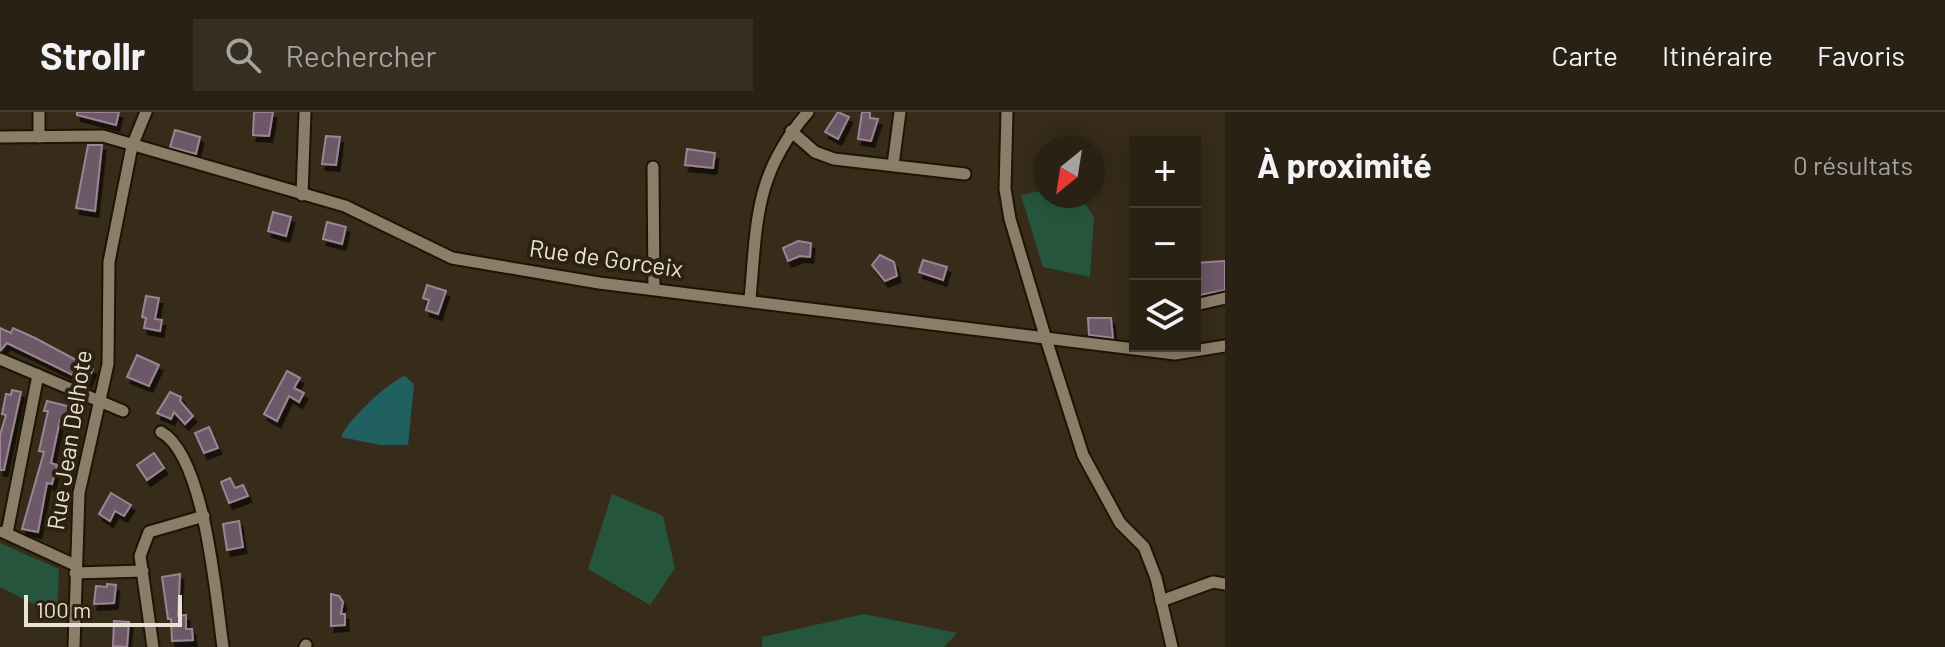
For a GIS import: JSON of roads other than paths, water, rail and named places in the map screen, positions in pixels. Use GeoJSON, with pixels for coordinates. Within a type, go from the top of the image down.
{"type":"FeatureCollection","features":[{"type":"Feature","properties":{"kind":"street"},"geometry":{"type":"LineString","coordinates":[[39,112],[39,137]]}},
{"type":"Feature","properties":{"kind":"street","name":"Rue Jean Delhote"},"geometry":{"type":"LineString","coordinates":[[74,647],[79,493],[108,364],[109,262],[132,146],[146,112]]}},
{"type":"Feature","properties":{"kind":"street"},"geometry":{"type":"LineString","coordinates":[[302,195],[305,112]]}},
{"type":"Feature","properties":{"kind":"street"},"geometry":{"type":"LineString","coordinates":[[750,299],[766,176],[791,131],[808,112]]}},
{"type":"Feature","properties":{"kind":"street"},"geometry":{"type":"LineString","coordinates":[[893,165],[900,112]]}},
{"type":"Feature","properties":{"kind":"street"},"geometry":{"type":"LineString","coordinates":[[1007,112],[1005,189],[1010,219],[1046,339],[1083,455],[1120,523],[1144,547],[1172,647]]}},
{"type":"Feature","properties":{"kind":"street"},"geometry":{"type":"LineString","coordinates":[[791,131],[815,152],[834,159],[965,174]]}},
{"type":"Feature","properties":{"kind":"street","name":"Rue de Gorceix"},"geometry":{"type":"LineString","coordinates":[[0,137],[103,136],[345,206],[452,258],[654,289],[1129,347]]}},
{"type":"Feature","properties":{"kind":"street"},"geometry":{"type":"LineString","coordinates":[[653,167],[654,289]]}},
{"type":"Feature","properties":{"kind":"street"},"geometry":{"type":"LineString","coordinates":[[1201,304],[1225,298]]}},
{"type":"Feature","properties":{"kind":"street","name":"Rue de Gorceix"},"geometry":{"type":"LineString","coordinates":[[1201,350],[1225,346]]}},
{"type":"Feature","properties":{"kind":"street","name":"Rue de Gorceix"},"geometry":{"type":"LineString","coordinates":[[1164,352],[1188,352]]}},
{"type":"Feature","properties":{"kind":"street"},"geometry":{"type":"LineString","coordinates":[[0,359],[123,411]]}},
{"type":"Feature","properties":{"kind":"street"},"geometry":{"type":"LineString","coordinates":[[38,375],[3,532],[75,569],[143,571]]}},
{"type":"Feature","properties":{"kind":"street"},"geometry":{"type":"LineString","coordinates":[[161,432],[184,455],[204,516],[223,647]]}},
{"type":"Feature","properties":{"kind":"street"},"geometry":{"type":"LineString","coordinates":[[153,647],[140,556],[149,532],[204,516]]}},
{"type":"Feature","properties":{"kind":"street"},"geometry":{"type":"LineString","coordinates":[[1161,601],[1213,582],[1225,584]]}},
{"type":"Feature","properties":{"kind":"water"},"geometry":{"type":"Polygon","coordinates":[[[405,376],[414,384],[408,445],[380,445],[341,437],[369,403],[405,376]]]}}]}
